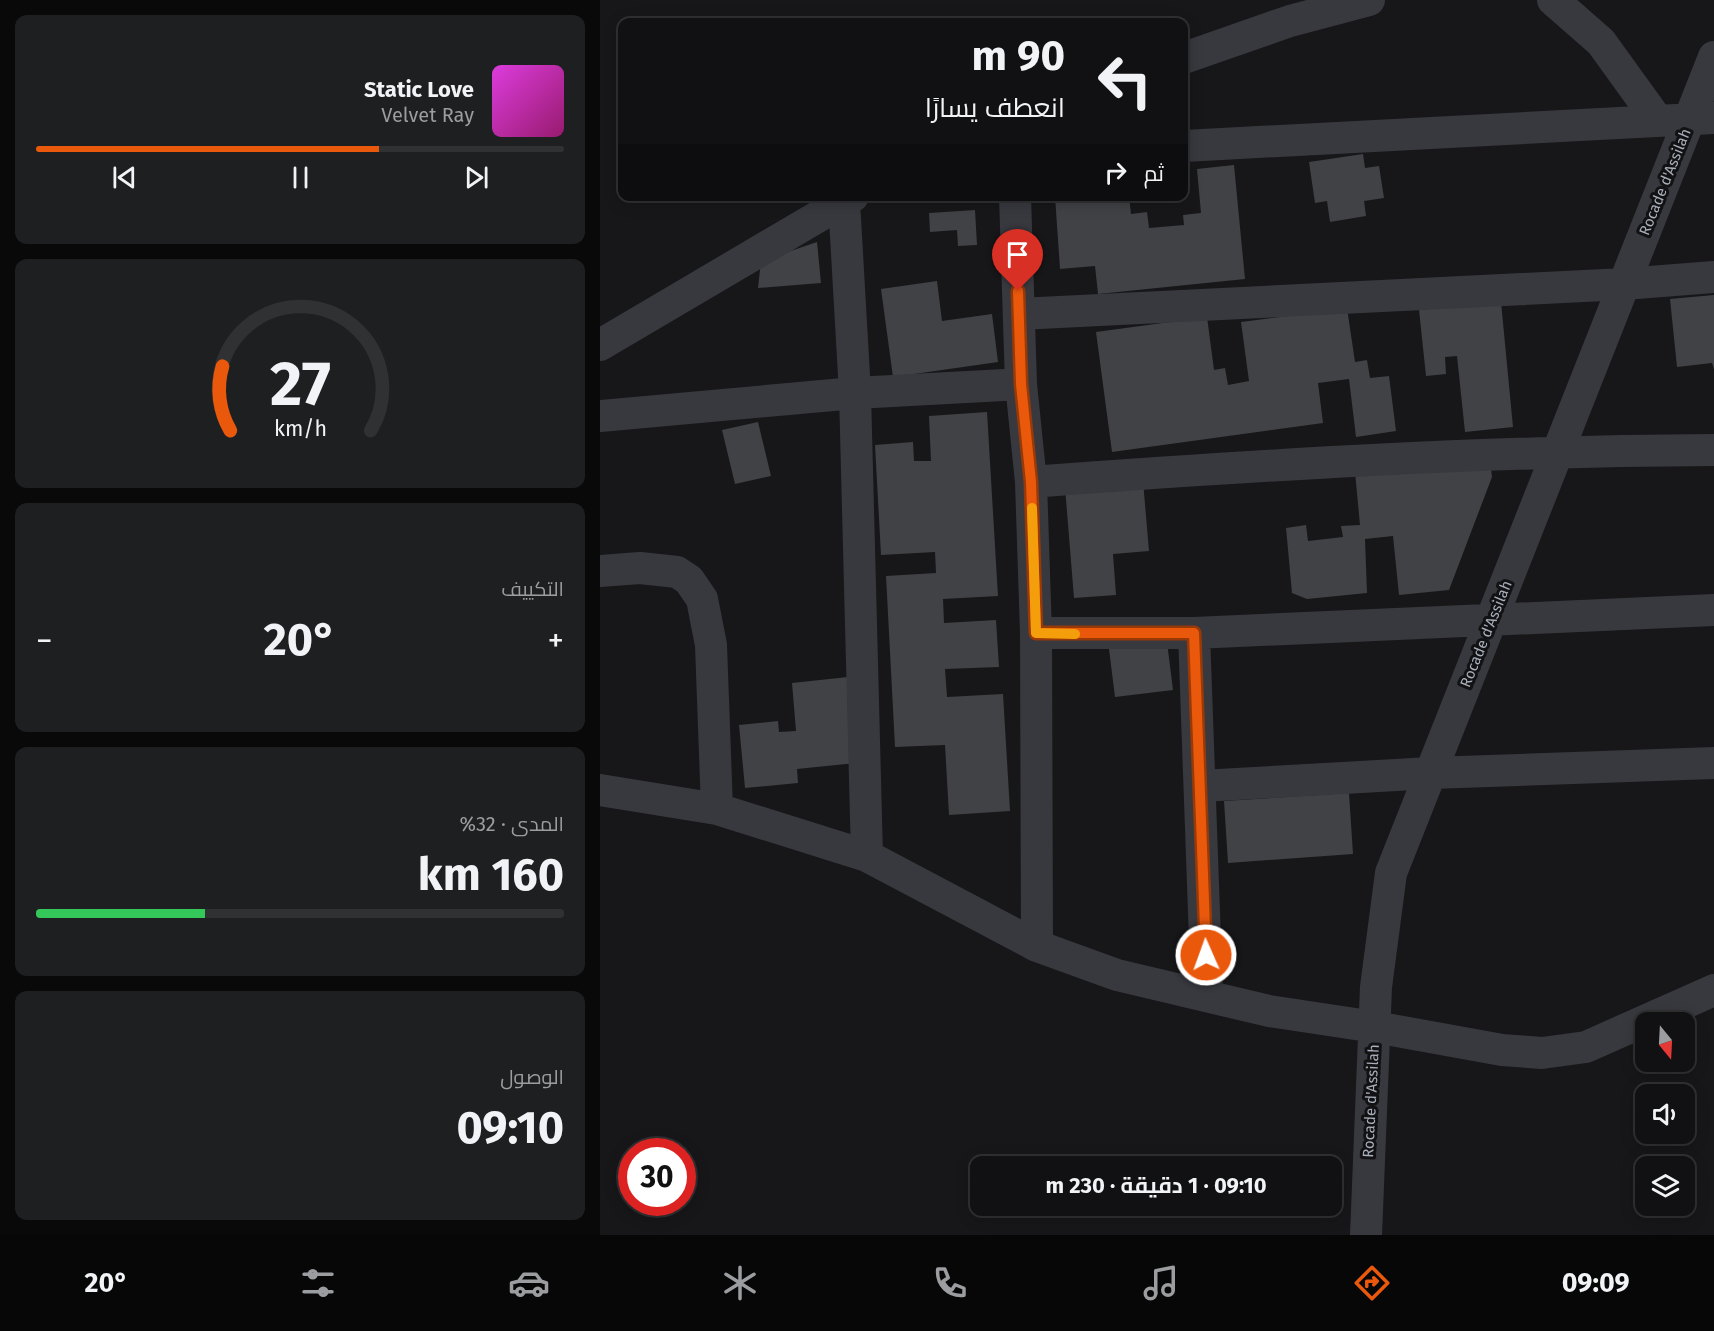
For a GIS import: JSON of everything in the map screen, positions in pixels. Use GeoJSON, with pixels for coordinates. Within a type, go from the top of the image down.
{"type":"FeatureCollection","features":[{"type":"Feature","properties":{"kind":"street"},"geometry":{"type":"LineString","coordinates":[[1188,57],[1290,21],[1369,0]]}},
{"type":"Feature","properties":{"kind":"street"},"geometry":{"type":"LineString","coordinates":[[1553,0],[1601,42],[1658,121]]}},
{"type":"Feature","properties":{"kind":"street","name":"Rocade d'Assilah"},"geometry":{"type":"LineString","coordinates":[[1366,1235],[1375,1027],[1382,930],[1391,873],[1624,284],[1702,118],[1714,57]]}},
{"type":"Feature","properties":{"kind":"street"},"geometry":{"type":"LineString","coordinates":[[1188,146],[1702,118]]}},
{"type":"Feature","properties":{"kind":"street"},"geometry":{"type":"LineString","coordinates":[[600,345],[846,201]]}},
{"type":"Feature","properties":{"kind":"street"},"geometry":{"type":"LineString","coordinates":[[849,201],[867,855]]}},
{"type":"Feature","properties":{"kind":"street"},"geometry":{"type":"LineString","coordinates":[[1015,201],[1021,384],[1031,482],[1036,633],[1037,946]]}},
{"type":"Feature","properties":{"kind":"street"},"geometry":{"type":"LineString","coordinates":[[1019,314],[1624,284],[1714,277]]}},
{"type":"Feature","properties":{"kind":"street"},"geometry":{"type":"LineString","coordinates":[[600,416],[855,393],[1021,384]]}},
{"type":"Feature","properties":{"kind":"street"},"geometry":{"type":"LineString","coordinates":[[1031,482],[1179,471],[1558,451],[1714,450]]}},
{"type":"Feature","properties":{"kind":"street"},"geometry":{"type":"LineString","coordinates":[[600,571],[640,568],[677,572],[689,580],[702,599],[711,645],[717,809]]}},
{"type":"Feature","properties":{"kind":"street"},"geometry":{"type":"LineString","coordinates":[[1036,633],[1194,633],[1492,618],[1714,610]]}},
{"type":"Feature","properties":{"kind":"street"},"geometry":{"type":"LineString","coordinates":[[1194,633],[1207,996]]}},
{"type":"Feature","properties":{"kind":"street"},"geometry":{"type":"LineString","coordinates":[[1201,786],[1431,772],[1714,763]]}},
{"type":"Feature","properties":{"kind":"street"},"geometry":{"type":"LineString","coordinates":[[600,790],[717,809],[867,855],[1037,946],[1117,975],[1269,1011],[1502,1050],[1542,1053],[1586,1047],[1714,990]]}},
{"type":"Feature","properties":{"kind":"building"},"geometry":{"type":"Polygon","coordinates":[[[1363,154],[1365,168],[1379,166],[1384,198],[1364,201],[1366,216],[1330,222],[1327,201],[1315,203],[1309,162],[1363,154]]]}},
{"type":"Feature","properties":{"kind":"building"},"geometry":{"type":"Polygon","coordinates":[[[1234,165],[1245,279],[1098,294],[1095,266],[1060,269],[1055,201],[1130,201],[1131,214],[1147,212],[1149,228],[1184,225],[1183,215],[1201,213],[1197,169],[1234,165]]]}},
{"type":"Feature","properties":{"kind":"building"},"geometry":{"type":"Polygon","coordinates":[[[975,210],[977,245],[958,246],[957,230],[930,232],[929,213],[975,210]]]}},
{"type":"Feature","properties":{"kind":"building"},"geometry":{"type":"Polygon","coordinates":[[[817,242],[821,283],[758,288],[761,261],[817,242]]]}},
{"type":"Feature","properties":{"kind":"building"},"geometry":{"type":"Polygon","coordinates":[[[937,281],[942,321],[992,314],[998,362],[893,377],[881,289],[937,281]]]}},
{"type":"Feature","properties":{"kind":"building"},"geometry":{"type":"Polygon","coordinates":[[[1714,295],[1714,369],[1712,363],[1677,367],[1670,299],[1714,295]]]}},
{"type":"Feature","properties":{"kind":"building"},"geometry":{"type":"Polygon","coordinates":[[[1501,302],[1513,427],[1465,432],[1457,356],[1445,357],[1446,374],[1426,376],[1419,310],[1501,302]]]}},
{"type":"Feature","properties":{"kind":"building"},"geometry":{"type":"Polygon","coordinates":[[[1347,308],[1355,362],[1367,360],[1370,378],[1389,376],[1396,431],[1356,437],[1349,379],[1318,383],[1323,423],[1112,452],[1096,332],[1207,317],[1214,370],[1225,368],[1228,385],[1249,381],[1241,322],[1347,308]]]}},
{"type":"Feature","properties":{"kind":"building"},"geometry":{"type":"Polygon","coordinates":[[[987,412],[998,596],[943,599],[944,623],[996,620],[999,667],[945,669],[947,697],[1003,694],[1010,811],[949,815],[945,745],[895,747],[886,576],[936,573],[935,552],[881,555],[875,445],[913,442],[914,461],[931,461],[929,416],[987,412]]]}},
{"type":"Feature","properties":{"kind":"building"},"geometry":{"type":"Polygon","coordinates":[[[758,422],[771,476],[735,484],[722,430],[758,422]]]}},
{"type":"Feature","properties":{"kind":"building"},"geometry":{"type":"Polygon","coordinates":[[[1490,459],[1492,477],[1449,590],[1399,595],[1393,536],[1365,539],[1367,593],[1307,599],[1292,593],[1286,528],[1306,525],[1308,541],[1343,537],[1341,526],[1360,525],[1355,472],[1490,459]]]}},
{"type":"Feature","properties":{"kind":"building"},"geometry":{"type":"Polygon","coordinates":[[[1143,481],[1149,551],[1113,554],[1116,595],[1074,598],[1065,487],[1143,481]]]}},
{"type":"Feature","properties":{"kind":"building"},"geometry":{"type":"Polygon","coordinates":[[[1167,642],[1173,690],[1115,697],[1109,649],[1167,642]]]}},
{"type":"Feature","properties":{"kind":"building"},"geometry":{"type":"Polygon","coordinates":[[[848,677],[856,763],[797,769],[798,783],[745,788],[739,725],[778,721],[779,732],[796,731],[792,683],[848,677]]]}},
{"type":"Feature","properties":{"kind":"building"},"geometry":{"type":"Polygon","coordinates":[[[1349,793],[1353,854],[1228,863],[1224,801],[1349,793]]]}},
{"type":"Feature","properties":{"kind":"slow traffic"},"geometry":{"type":"LineString","coordinates":[[1032,508],[1036,633],[1075,634]]}},
{"type":"Feature","properties":{"kind":"route"},"geometry":{"type":"LineString","coordinates":[[1018,291],[1021,384],[1031,482],[1036,633],[1194,633],[1206,955]]}}]}
